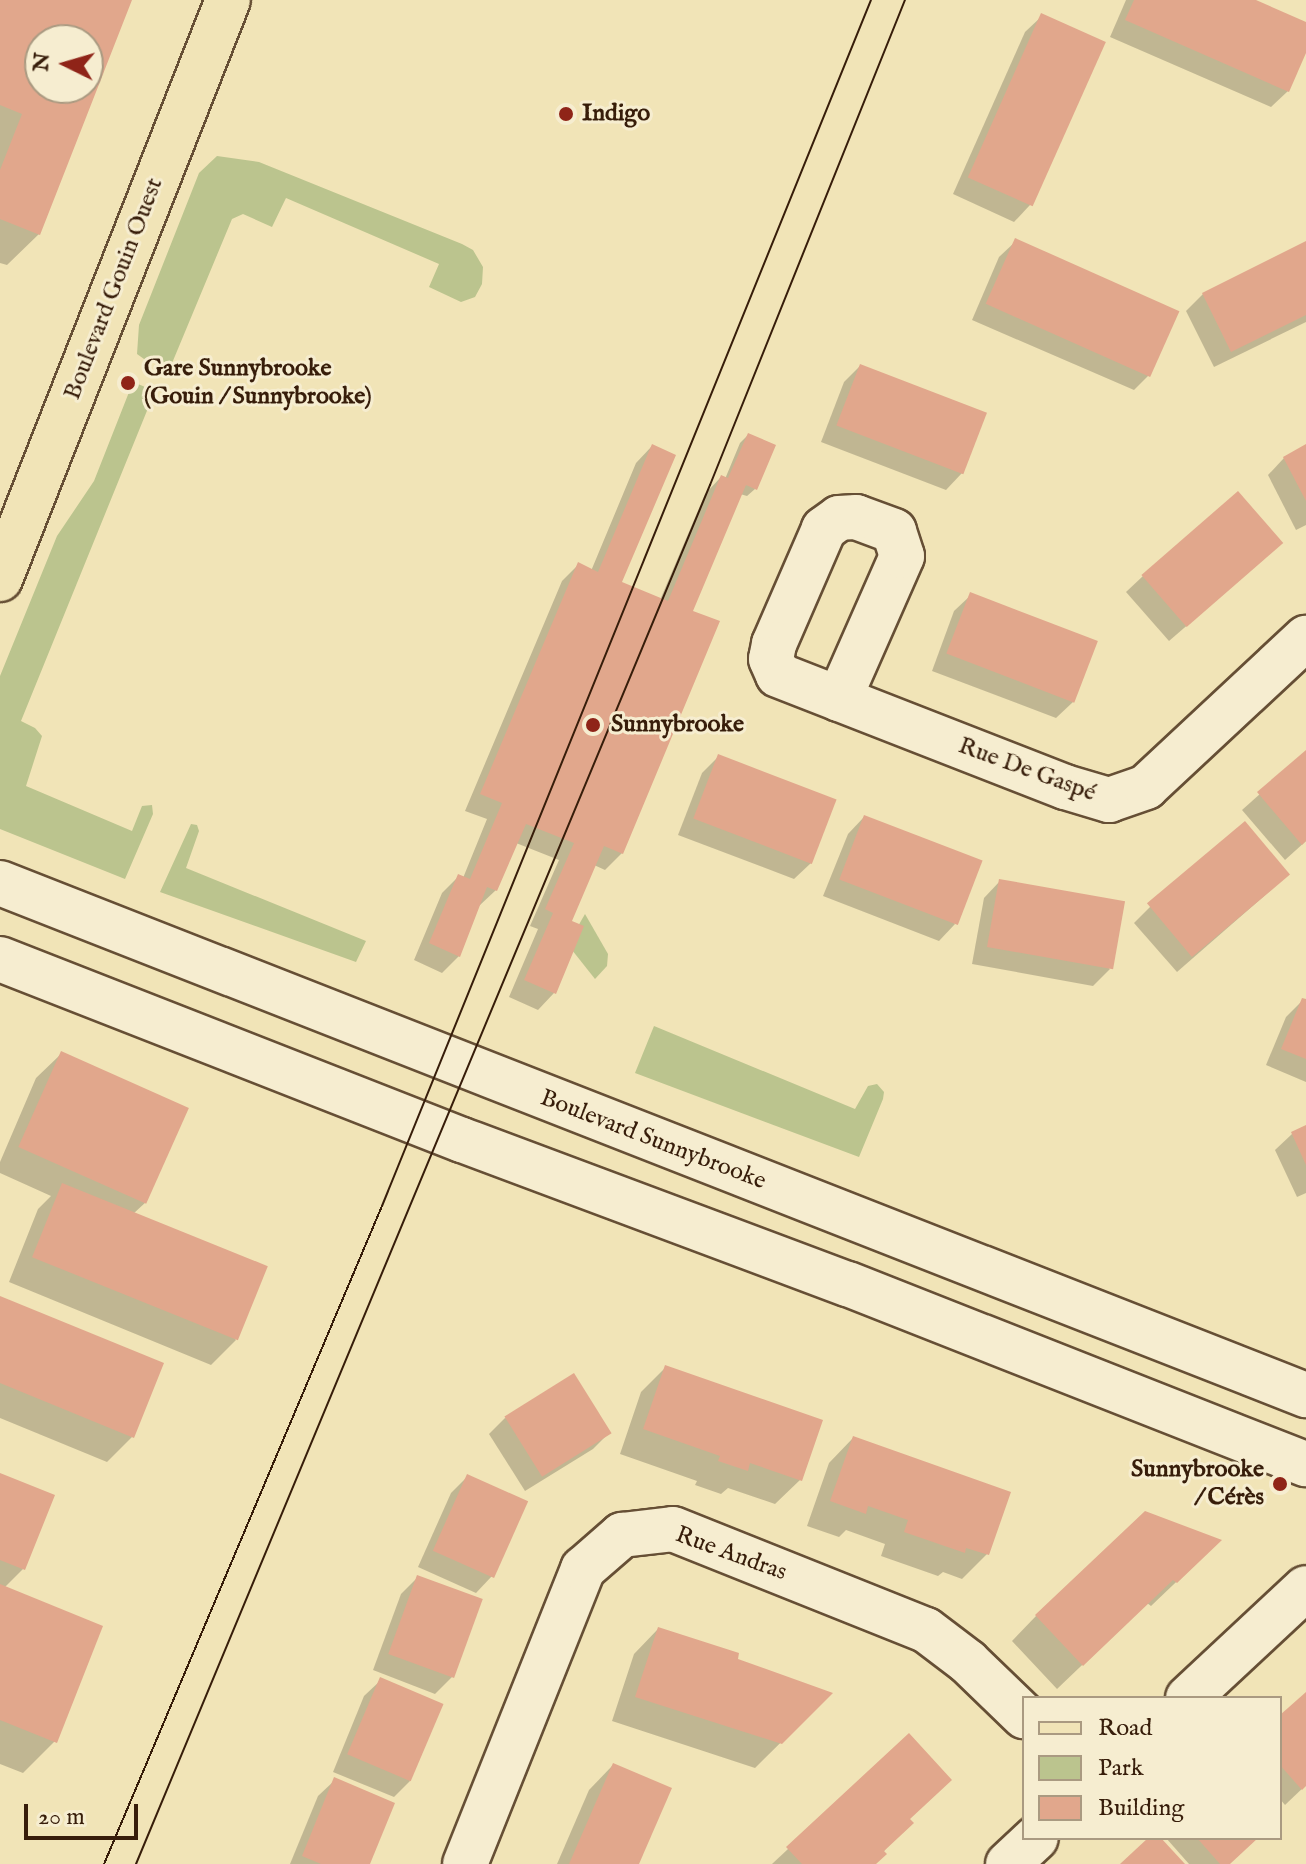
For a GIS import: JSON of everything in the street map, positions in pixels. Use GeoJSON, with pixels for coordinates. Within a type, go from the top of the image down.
{"type":"FeatureCollection","features":[{"type":"Feature","properties":{"kind":"main road","name":"Boulevard Gouin Ouest"},"geometry":{"type":"LineString","coordinates":[[0,579],[228,0]]}},
{"type":"Feature","properties":{"kind":"street","name":"Rue De Gaspé"},"geometry":{"type":"LineString","coordinates":[[839,699],[1065,787],[1109,800],[1146,787],[1306,638]]}},
{"type":"Feature","properties":{"kind":"street","name":"Boulevard Sunnybrooke"},"geometry":{"type":"LineString","coordinates":[[0,883],[1306,1395]]}},
{"type":"Feature","properties":{"kind":"street"},"geometry":{"type":"LineString","coordinates":[[0,959],[462,1140],[848,1284],[1306,1464]]}},
{"type":"Feature","properties":{"kind":"street","name":"Rue Andras"},"geometry":{"type":"LineString","coordinates":[[465,1864],[583,1569],[622,1535],[673,1529],[926,1630],[968,1662],[1022,1714]]}},
{"type":"Feature","properties":{"kind":"street"},"geometry":{"type":"LineString","coordinates":[[1190,1696],[1306,1588]]}},
{"type":"Feature","properties":{"kind":"street"},"geometry":{"type":"LineString","coordinates":[[1008,1864],[1034,1840]]}},
{"type":"Feature","properties":{"kind":"green space"},"geometry":{"type":"Polygon","coordinates":[[[217,156],[259,162],[462,244],[473,250],[483,267],[482,284],[475,297],[461,302],[429,287],[439,264],[286,198],[272,227],[243,214],[232,219],[170,368],[144,359],[137,354],[139,325],[199,173],[217,156]]]}},
{"type":"Feature","properties":{"kind":"green space"},"geometry":{"type":"Polygon","coordinates":[[[133,382],[155,391],[21,721],[35,728],[42,736],[26,786],[132,831],[142,806],[152,805],[153,814],[125,879],[0,829],[0,676],[57,536],[94,481],[133,382]]]}},
{"type":"Feature","properties":{"kind":"green space"},"geometry":{"type":"Polygon","coordinates":[[[191,824],[197,825],[199,831],[186,868],[366,941],[356,962],[160,892],[191,824]]]}},
{"type":"Feature","properties":{"kind":"green space"},"geometry":{"type":"Polygon","coordinates":[[[585,914],[608,954],[607,966],[595,979],[572,950],[573,935],[585,914]]]}},
{"type":"Feature","properties":{"kind":"green space"},"geometry":{"type":"Polygon","coordinates":[[[654,1026],[855,1109],[868,1086],[877,1084],[884,1092],[883,1099],[859,1157],[635,1073],[654,1026]]]}},
{"type":"Feature","properties":{"kind":"building"},"geometry":{"type":"Polygon","coordinates":[[[0,0],[132,0],[104,72],[104,24],[24,24],[24,104],[91,104],[40,235],[0,219],[0,170],[22,114],[0,105],[0,0]]]}},
{"type":"Feature","properties":{"kind":"building"},"geometry":{"type":"Polygon","coordinates":[[[1134,0],[1256,0],[1306,22],[1306,53],[1289,92],[1125,20],[1134,0]]]}},
{"type":"Feature","properties":{"kind":"building"},"geometry":{"type":"Polygon","coordinates":[[[1041,13],[1106,42],[1033,206],[968,177],[1041,13]]]}},
{"type":"Feature","properties":{"kind":"building"},"geometry":{"type":"Polygon","coordinates":[[[1015,238],[1179,311],[1150,377],[986,304],[1015,238]]]}},
{"type":"Feature","properties":{"kind":"building"},"geometry":{"type":"Polygon","coordinates":[[[1306,241],[1306,315],[1231,352],[1202,293],[1306,241]]]}},
{"type":"Feature","properties":{"kind":"building"},"geometry":{"type":"Polygon","coordinates":[[[860,364],[987,413],[963,474],[836,426],[860,364]]]}},
{"type":"Feature","properties":{"kind":"building","name":"Sunnybrooke"},"geometry":{"type":"Polygon","coordinates":[[[748,433],[776,445],[757,490],[746,485],[693,611],[720,621],[623,854],[604,846],[572,921],[584,926],[556,994],[524,980],[553,913],[545,909],[574,843],[526,824],[497,891],[487,887],[460,957],[429,943],[458,874],[470,879],[502,803],[480,794],[578,562],[598,572],[652,444],[676,455],[622,582],[668,601],[721,475],[728,478],[748,433]]]}},
{"type":"Feature","properties":{"kind":"building"},"geometry":{"type":"Polygon","coordinates":[[[1306,444],[1306,501],[1283,457],[1306,444]]]}},
{"type":"Feature","properties":{"kind":"building"},"geometry":{"type":"Polygon","coordinates":[[[1238,491],[1283,543],[1187,627],[1141,575],[1238,491]]]}},
{"type":"Feature","properties":{"kind":"building"},"geometry":{"type":"Polygon","coordinates":[[[970,592],[1098,641],[1074,703],[946,654],[970,592]]]}},
{"type":"Feature","properties":{"kind":"building"},"geometry":{"type":"Polygon","coordinates":[[[1306,750],[1306,841],[1302,845],[1257,792],[1306,750]]]}},
{"type":"Feature","properties":{"kind":"building"},"geometry":{"type":"Polygon","coordinates":[[[718,754],[837,800],[812,864],[693,818],[718,754]]]}},
{"type":"Feature","properties":{"kind":"building"},"geometry":{"type":"Polygon","coordinates":[[[864,815],[983,861],[958,925],[839,879],[864,815]]]}},
{"type":"Feature","properties":{"kind":"building"},"geometry":{"type":"Polygon","coordinates":[[[1245,821],[1290,875],[1192,957],[1147,903],[1245,821]]]}},
{"type":"Feature","properties":{"kind":"building"},"geometry":{"type":"Polygon","coordinates":[[[999,879],[1125,901],[1113,969],[987,947],[999,879]]]}},
{"type":"Feature","properties":{"kind":"building"},"geometry":{"type":"Polygon","coordinates":[[[1302,998],[1306,999],[1306,1059],[1281,1049],[1302,998]]]}},
{"type":"Feature","properties":{"kind":"building"},"geometry":{"type":"Polygon","coordinates":[[[61,1051],[189,1108],[146,1204],[18,1147],[61,1051]]]}},
{"type":"Feature","properties":{"kind":"building"},"geometry":{"type":"Polygon","coordinates":[[[1306,1125],[1306,1165],[1291,1132],[1306,1125]]]}},
{"type":"Feature","properties":{"kind":"building"},"geometry":{"type":"Polygon","coordinates":[[[62,1183],[268,1266],[238,1340],[32,1257],[62,1183]]]}},
{"type":"Feature","properties":{"kind":"building"},"geometry":{"type":"Polygon","coordinates":[[[0,1296],[164,1363],[134,1438],[0,1383],[0,1296]]]}},
{"type":"Feature","properties":{"kind":"building"},"geometry":{"type":"Polygon","coordinates":[[[665,1365],[823,1420],[802,1481],[750,1463],[748,1471],[718,1461],[720,1456],[643,1429],[665,1365]]]}},
{"type":"Feature","properties":{"kind":"building"},"geometry":{"type":"Polygon","coordinates":[[[574,1373],[612,1433],[542,1477],[504,1416],[574,1373]]]}},
{"type":"Feature","properties":{"kind":"building"},"geometry":{"type":"Polygon","coordinates":[[[853,1436],[1011,1492],[989,1555],[966,1548],[965,1553],[904,1532],[908,1520],[868,1506],[866,1514],[830,1501],[853,1436]]]}},
{"type":"Feature","properties":{"kind":"building"},"geometry":{"type":"Polygon","coordinates":[[[0,1473],[55,1495],[25,1570],[0,1560],[0,1473]]]}},
{"type":"Feature","properties":{"kind":"building"},"geometry":{"type":"Polygon","coordinates":[[[467,1474],[528,1501],[494,1578],[433,1551],[467,1474]]]}},
{"type":"Feature","properties":{"kind":"building"},"geometry":{"type":"Polygon","coordinates":[[[1145,1511],[1222,1540],[1177,1583],[1173,1580],[1083,1666],[1035,1615],[1145,1511]]]}},
{"type":"Feature","properties":{"kind":"building"},"geometry":{"type":"Polygon","coordinates":[[[417,1575],[483,1599],[454,1678],[388,1654],[417,1575]]]}},
{"type":"Feature","properties":{"kind":"building"},"geometry":{"type":"Polygon","coordinates":[[[0,1584],[103,1626],[57,1743],[0,1720],[0,1584]]]}},
{"type":"Feature","properties":{"kind":"building"},"geometry":{"type":"Polygon","coordinates":[[[658,1627],[739,1653],[738,1659],[833,1693],[782,1744],[635,1697],[658,1627]]]}},
{"type":"Feature","properties":{"kind":"building"},"geometry":{"type":"Polygon","coordinates":[[[380,1677],[444,1704],[411,1781],[347,1754],[380,1677]]]}},
{"type":"Feature","properties":{"kind":"building"},"geometry":{"type":"Polygon","coordinates":[[[1306,1692],[1306,1786],[1302,1790],[1282,1767],[1282,1713],[1306,1692]]]}},
{"type":"Feature","properties":{"kind":"building"},"geometry":{"type":"Polygon","coordinates":[[[909,1733],[952,1780],[910,1819],[914,1823],[884,1851],[887,1854],[876,1864],[802,1864],[786,1847],[909,1733]]]}},
{"type":"Feature","properties":{"kind":"building"},"geometry":{"type":"Polygon","coordinates":[[[613,1763],[672,1788],[639,1864],[569,1864],[613,1763]]]}},
{"type":"Feature","properties":{"kind":"building"},"geometry":{"type":"Polygon","coordinates":[[[334,1777],[395,1803],[370,1864],[321,1864],[302,1856],[334,1777]]]}},
{"type":"Feature","properties":{"kind":"building"},"geometry":{"type":"Polygon","coordinates":[[[1146,1840],[1163,1840],[1185,1864],[1120,1864],[1146,1840]]]}},
{"type":"Feature","properties":{"kind":"building"},"geometry":{"type":"Polygon","coordinates":[[[1199,1840],[1256,1840],[1230,1864],[1220,1864],[1199,1840]]]}},
{"type":"Feature","properties":{"kind":"tram line"},"geometry":{"type":"LineString","coordinates":[[104,1864],[382,1206],[871,0]]}},
{"type":"Feature","properties":{"kind":"tram line"},"geometry":{"type":"LineString","coordinates":[[136,1864],[710,485],[905,0]]}},
{"type":"Feature","properties":{"kind":"place","name":"Indigo"},"geometry":{"type":"Point","coordinates":[566,114]}},
{"type":"Feature","properties":{"kind":"place","name":"Gare Sunnybrooke (Gouin / Sunnybrooke)"},"geometry":{"type":"Point","coordinates":[128,383]}},
{"type":"Feature","properties":{"kind":"place","name":"Sunnybrooke"},"geometry":{"type":"Point","coordinates":[593,725]}},
{"type":"Feature","properties":{"kind":"place","name":"Sunnybrooke / Cérès"},"geometry":{"type":"Point","coordinates":[1280,1484]}}]}
